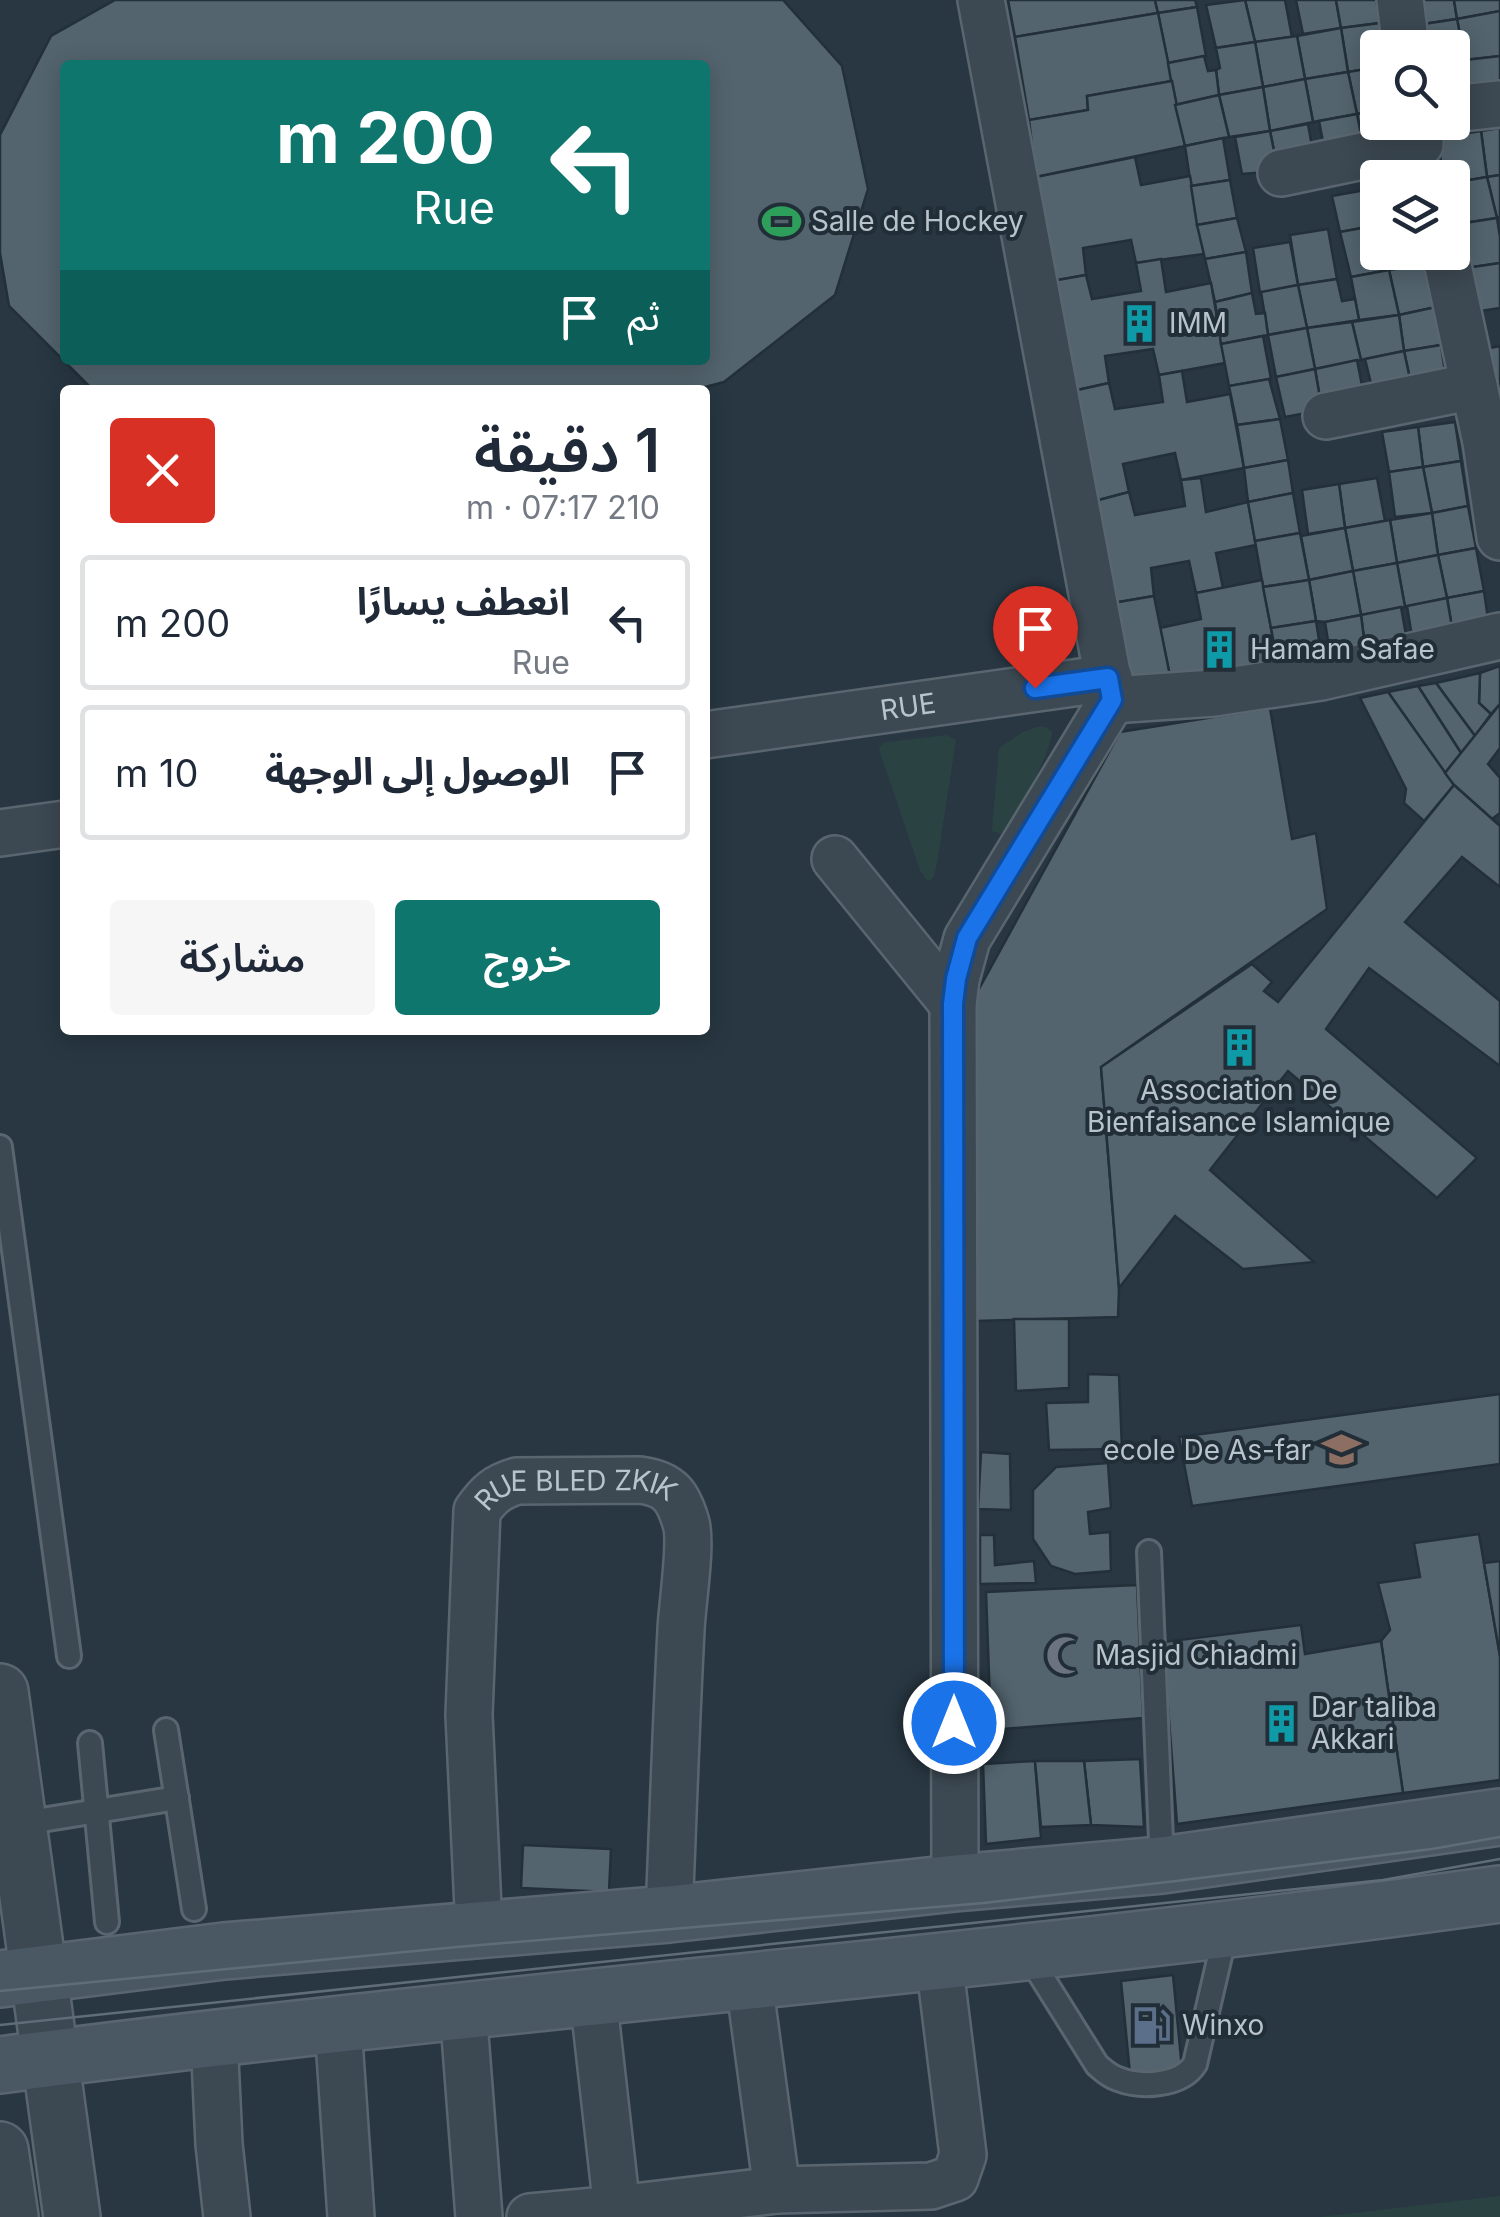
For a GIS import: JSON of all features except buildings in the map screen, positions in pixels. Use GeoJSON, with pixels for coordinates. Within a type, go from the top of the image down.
{"type":"FeatureCollection","features":[{"type":"Feature","properties":{"kind":"main road"},"geometry":{"type":"LineString","coordinates":[[19,1976],[224,1951],[669,1914],[1162,1865],[1500,1817]]}},
{"type":"Feature","properties":{"kind":"main road"},"geometry":{"type":"LineString","coordinates":[[25,2062],[463,2009],[940,1962],[1045,1968],[1216,1948],[1500,1894]]}},
{"type":"Feature","properties":{"kind":"street"},"geometry":{"type":"LineString","coordinates":[[955,1883],[956,979],[967,938],[1110,689],[982,0]]}},
{"type":"Feature","properties":{"kind":"street"},"geometry":{"type":"LineString","coordinates":[[1400,0],[1404,30]]}},
{"type":"Feature","properties":{"kind":"street"},"geometry":{"type":"LineString","coordinates":[[1470,106],[1500,104]]}},
{"type":"Feature","properties":{"kind":"street"},"geometry":{"type":"LineString","coordinates":[[1281,174],[1422,148]]}},
{"type":"Feature","properties":{"kind":"street"},"geometry":{"type":"LineString","coordinates":[[1453,270],[1481,329],[1474,386],[1493,441],[1500,537]]}},
{"type":"Feature","properties":{"kind":"street"},"geometry":{"type":"LineString","coordinates":[[1326,416],[1474,386]]}},
{"type":"Feature","properties":{"kind":"street","name":"RUE"},"geometry":{"type":"LineString","coordinates":[[710,734],[1110,689],[1214,693],[1321,676],[1500,636]]}},
{"type":"Feature","properties":{"kind":"street"},"geometry":{"type":"LineString","coordinates":[[0,833],[60,825]]}},
{"type":"Feature","properties":{"kind":"street"},"geometry":{"type":"LineString","coordinates":[[835,859],[953,1004]]}},
{"type":"Feature","properties":{"kind":"street","name":"RUE BLED ZKIK"},"geometry":{"type":"LineString","coordinates":[[479,1930],[469,1715],[477,1512],[489,1494],[517,1480],[658,1482],[678,1502],[688,1528],[669,1914]]}},
{"type":"Feature","properties":{"kind":"street"},"geometry":{"type":"LineString","coordinates":[[0,1692],[16,1824],[25,2062],[72,2217]]}},
{"type":"Feature","properties":{"kind":"street"},"geometry":{"type":"LineString","coordinates":[[530,2217],[778,2190],[932,2186],[955,2178],[963,2155],[940,1962]]}},
{"type":"Feature","properties":{"kind":"street"},"geometry":{"type":"LineString","coordinates":[[749,1982],[778,2190]]}},
{"type":"Feature","properties":{"kind":"street"},"geometry":{"type":"LineString","coordinates":[[593,1996],[617,2210]]}},
{"type":"Feature","properties":{"kind":"street"},"geometry":{"type":"LineString","coordinates":[[463,2009],[479,2217]]}},
{"type":"Feature","properties":{"kind":"street"},"geometry":{"type":"LineString","coordinates":[[338,2026],[352,2217]]}},
{"type":"Feature","properties":{"kind":"street"},"geometry":{"type":"LineString","coordinates":[[214,2038],[227,2217]]}},
{"type":"Feature","properties":{"kind":"street"},"geometry":{"type":"LineString","coordinates":[[0,2150],[10,2217]]}},
{"type":"Feature","properties":{"kind":"lane"},"geometry":{"type":"LineString","coordinates":[[0,1147],[70,1656]]}},
{"type":"Feature","properties":{"kind":"lane"},"geometry":{"type":"LineString","coordinates":[[1149,1552],[1162,1865]]}},
{"type":"Feature","properties":{"kind":"lane"},"geometry":{"type":"LineString","coordinates":[[166,1730],[194,1909]]}},
{"type":"Feature","properties":{"kind":"lane"},"geometry":{"type":"LineString","coordinates":[[90,1743],[108,1922]]}},
{"type":"Feature","properties":{"kind":"lane"},"geometry":{"type":"LineString","coordinates":[[16,1824],[177,1798]]}},
{"type":"Feature","properties":{"kind":"lane"},"geometry":{"type":"LineString","coordinates":[[1045,1968],[1097,2065],[1121,2081],[1171,2082],[1190,2073],[1195,2064],[1216,1948]]}},
{"type":"Feature","properties":{"kind":"green space"},"geometry":{"type":"Polygon","coordinates":[[[1037,727],[1052,732],[1040,769],[1002,834],[992,831],[999,748],[1037,727]]]}},
{"type":"Feature","properties":{"kind":"green space"},"geometry":{"type":"Polygon","coordinates":[[[947,735],[956,740],[937,863],[930,880],[920,870],[879,749],[883,743],[947,735]]]}},
{"type":"Feature","properties":{"kind":"green space"},"geometry":{"type":"Polygon","coordinates":[[[1500,2196],[1500,2217],[1319,2217],[1500,2196]]]}},
{"type":"Feature","properties":{"kind":"tram line"},"geometry":{"type":"LineString","coordinates":[[0,1991],[457,1947],[984,1903],[1432,1849],[1500,1837]]}},
{"type":"Feature","properties":{"kind":"tram line"},"geometry":{"type":"LineString","coordinates":[[0,2025],[1383,1880],[1500,1859]]}},
{"type":"Feature","properties":{"kind":"place","name":"Salle de Hockey"},"geometry":{"type":"Point","coordinates":[781,221]}},
{"type":"Feature","properties":{"kind":"place","name":"IMM"},"geometry":{"type":"Point","coordinates":[1139,323]}},
{"type":"Feature","properties":{"kind":"place","name":"Hamam Safae"},"geometry":{"type":"Point","coordinates":[1220,649]}},
{"type":"Feature","properties":{"kind":"place","name":"Association De Bienfaisance Islamique"},"geometry":{"type":"Point","coordinates":[1239,1048]}},
{"type":"Feature","properties":{"kind":"place","name":"ecole De As-far"},"geometry":{"type":"Point","coordinates":[1341,1450]}},
{"type":"Feature","properties":{"kind":"place","name":"Masjid Chiadmi"},"geometry":{"type":"Point","coordinates":[1065,1655]}},
{"type":"Feature","properties":{"kind":"place","name":"Dar taliba Akkari"},"geometry":{"type":"Point","coordinates":[1281,1723]}},
{"type":"Feature","properties":{"kind":"place","name":"Winxo"},"geometry":{"type":"Point","coordinates":[1152,2025]}},
{"type":"Feature","properties":{"kind":"route"},"geometry":{"type":"LineString","coordinates":[[954,1723],[956,979],[967,938],[1112,700],[1108,678],[1035,688]]}}]}
